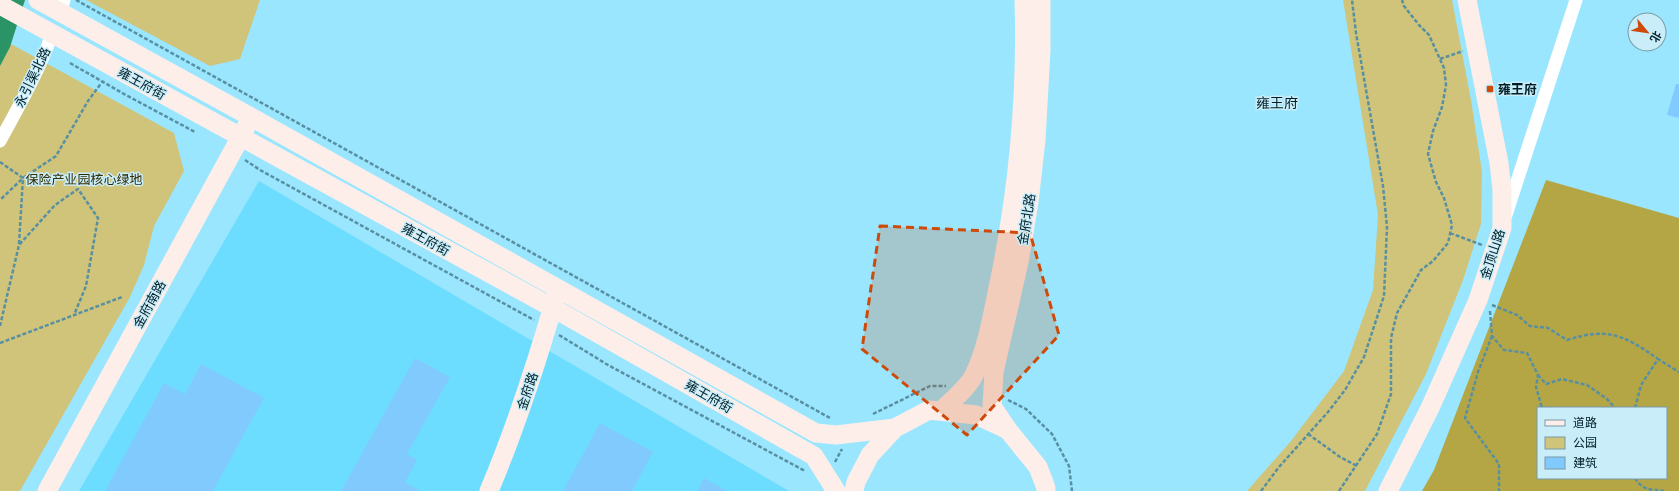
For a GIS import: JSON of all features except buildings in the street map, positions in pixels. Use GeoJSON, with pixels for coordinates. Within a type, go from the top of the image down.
{"type":"FeatureCollection","features":[{"type":"Feature","properties":{"kind":"main road","name":"金府北路"},"geometry":{"type":"LineString","coordinates":[[941,411],[974,376],[987,340],[1004,259],[1014,200],[1021,138],[1025,27],[1024,0]]}},
{"type":"Feature","properties":{"kind":"main road","name":"金府北路"},"geometry":{"type":"LineString","coordinates":[[1041,0],[1040,65],[1036,140],[1029,202],[1019,262],[994,372],[992,406],[1008,430],[1038,467],[1046,491]]}},
{"type":"Feature","properties":{"kind":"main road","name":"金顶山路"},"geometry":{"type":"LineString","coordinates":[[1388,491],[1430,408],[1478,300],[1502,228],[1502,190],[1498,163],[1466,0]]}},
{"type":"Feature","properties":{"kind":"main road","name":"雍王府街"},"geometry":{"type":"LineString","coordinates":[[0,5],[236,144],[553,308],[814,456],[836,491]]}},
{"type":"Feature","properties":{"kind":"main road","name":"雍王府街"},"geometry":{"type":"LineString","coordinates":[[54,5],[816,433],[836,435],[895,428]]}},
{"type":"Feature","properties":{"kind":"main road","name":"金府南路"},"geometry":{"type":"LineString","coordinates":[[48,491],[251,117]]}},
{"type":"Feature","properties":{"kind":"main road","name":"金府路"},"geometry":{"type":"LineString","coordinates":[[489,491],[511,437],[558,289]]}},
{"type":"Feature","properties":{"kind":"main road"},"geometry":{"type":"LineString","coordinates":[[854,491],[856,482],[870,455],[895,428],[929,410],[976,415],[1008,430]]}},
{"type":"Feature","properties":{"kind":"street"},"geometry":{"type":"LineString","coordinates":[[1502,228],[1576,0]]}},
{"type":"Feature","properties":{"kind":"street","name":"永引渠北路"},"geometry":{"type":"LineString","coordinates":[[0,141],[30,85],[47,49],[48,32]]}},
{"type":"Feature","properties":{"kind":"path"},"geometry":{"type":"LineString","coordinates":[[76,0],[783,391],[853,432]]}},
{"type":"Feature","properties":{"kind":"path"},"geometry":{"type":"LineString","coordinates":[[1261,491],[1279,467],[1328,412],[1345,390],[1364,357],[1384,296],[1387,227],[1383,186],[1356,33],[1352,0]]}},
{"type":"Feature","properties":{"kind":"path"},"geometry":{"type":"LineString","coordinates":[[1339,491],[1377,434],[1391,394],[1391,338],[1397,313],[1421,270],[1441,253],[1448,243],[1452,225],[1450,214],[1436,182],[1428,154],[1433,131],[1442,107],[1446,85],[1444,68],[1429,35],[1404,6],[1402,0]]}},
{"type":"Feature","properties":{"kind":"path"},"geometry":{"type":"LineString","coordinates":[[1440,59],[1476,47]]}},
{"type":"Feature","properties":{"kind":"path","name":"雍王府街"},"geometry":{"type":"LineString","coordinates":[[68,62],[102,82],[198,133]]}},
{"type":"Feature","properties":{"kind":"path"},"geometry":{"type":"LineString","coordinates":[[0,200],[23,178],[56,156],[88,101],[102,82]]}},
{"type":"Feature","properties":{"kind":"path","name":"雍王府街"},"geometry":{"type":"LineString","coordinates":[[236,144],[260,170],[547,327],[570,343],[608,365],[812,475]]}},
{"type":"Feature","properties":{"kind":"path"},"geometry":{"type":"LineString","coordinates":[[0,162],[23,178]]}},
{"type":"Feature","properties":{"kind":"path"},"geometry":{"type":"LineString","coordinates":[[0,326],[19,245],[23,178]]}},
{"type":"Feature","properties":{"kind":"path"},"geometry":{"type":"LineString","coordinates":[[19,245],[55,205],[78,189],[98,218],[86,286],[74,315]]}},
{"type":"Feature","properties":{"kind":"path"},"geometry":{"type":"LineString","coordinates":[[1450,233],[1495,250]]}},
{"type":"Feature","properties":{"kind":"path"},"geometry":{"type":"LineString","coordinates":[[0,343],[122,297]]}},
{"type":"Feature","properties":{"kind":"path"},"geometry":{"type":"LineString","coordinates":[[1499,491],[1499,464],[1465,418],[1478,372],[1492,336],[1490,304],[1517,315],[1530,326],[1548,328],[1567,340],[1587,334],[1611,334],[1636,344],[1679,372]]}},
{"type":"Feature","properties":{"kind":"path"},"geometry":{"type":"LineString","coordinates":[[1492,336],[1504,350],[1527,353],[1538,375],[1546,384],[1562,379],[1587,385],[1607,399],[1614,407]]}},
{"type":"Feature","properties":{"kind":"path"},"geometry":{"type":"LineString","coordinates":[[1635,407],[1641,385],[1658,359]]}},
{"type":"Feature","properties":{"kind":"path"},"geometry":{"type":"LineString","coordinates":[[1538,375],[1536,387],[1542,407]]}},
{"type":"Feature","properties":{"kind":"path"},"geometry":{"type":"LineString","coordinates":[[993,393],[1026,409],[1052,434],[1069,466],[1072,491]]}},
{"type":"Feature","properties":{"kind":"path"},"geometry":{"type":"LineString","coordinates":[[1308,434],[1340,457],[1357,466]]}},
{"type":"Feature","properties":{"kind":"path"},"geometry":{"type":"LineString","coordinates":[[1636,479],[1638,484],[1647,491],[1664,491]]}},
{"type":"Feature","properties":{"kind":"highlighted area"},"geometry":{"type":"Polygon","coordinates":[[[880,226],[1030,233],[1059,335],[967,435],[862,349],[880,226]]]}},
{"type":"Feature","properties":{"kind":"shaded area"},"geometry":{"type":"Polygon","coordinates":[[[0,0],[25,0],[10,47],[0,66],[0,0]]]}},
{"type":"Feature","properties":{"kind":"shaded area"},"geometry":{"type":"Polygon","coordinates":[[[1546,180],[1679,218],[1679,491],[1422,491],[1434,470],[1546,180]]]}},
{"type":"Feature","properties":{"kind":"shaded area"},"geometry":{"type":"Polygon","coordinates":[[[259,181],[789,491],[79,491],[259,181]]]}},
{"type":"Feature","properties":{"kind":"green space"},"geometry":{"type":"Polygon","coordinates":[[[86,0],[260,0],[240,59],[210,66],[86,0]]]}},
{"type":"Feature","properties":{"kind":"green space"},"geometry":{"type":"Polygon","coordinates":[[[1343,0],[1452,0],[1471,100],[1482,172],[1481,224],[1463,280],[1426,374],[1365,491],[1247,491],[1291,441],[1344,371],[1373,290],[1378,215],[1343,0]]]}},
{"type":"Feature","properties":{"kind":"green space","name":"保险产业园核心绿地"},"geometry":{"type":"Polygon","coordinates":[[[0,38],[174,133],[184,171],[154,226],[144,265],[130,297],[20,491],[0,491],[0,38]]]}},
{"type":"Feature","properties":{"kind":"place","name":"雍王府"},"geometry":{"type":"Point","coordinates":[1490,89]}},
{"type":"Feature","properties":{"kind":"district","name":"雍王府"},"geometry":{"type":"Point","coordinates":[1277,102]}}]}
